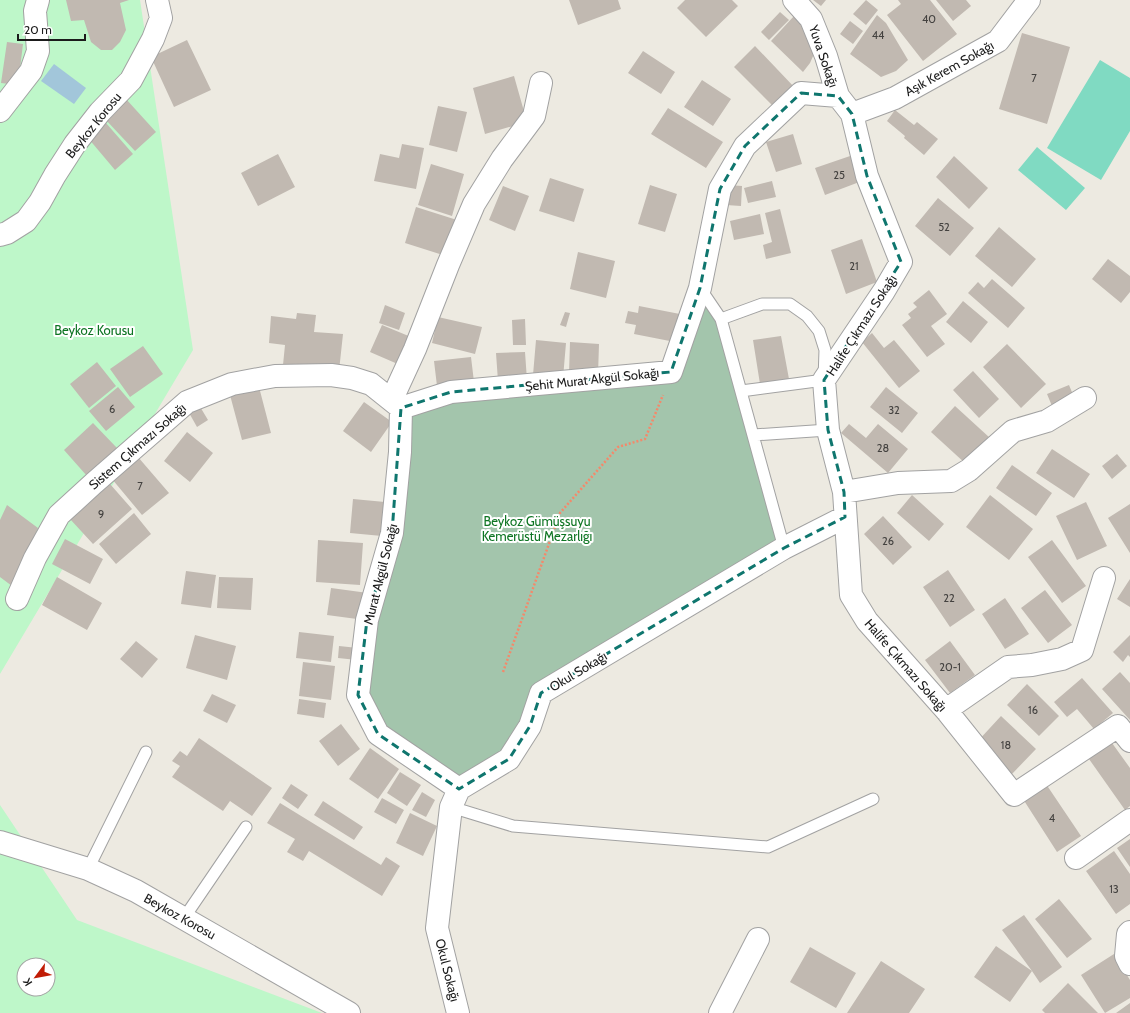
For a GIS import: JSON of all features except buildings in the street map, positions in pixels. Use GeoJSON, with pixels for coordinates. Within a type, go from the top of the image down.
{"type":"FeatureCollection","features":[{"type":"Feature","properties":{"kind":"street"},"geometry":{"type":"LineString","coordinates":[[0,111],[32,71],[38,51],[35,11],[38,0]]}},
{"type":"Feature","properties":{"kind":"street","name":"Beykoz Korosu"},"geometry":{"type":"LineString","coordinates":[[0,235],[7,233],[26,221],[40,202],[55,174],[75,144],[100,112],[131,80],[153,39],[161,18],[157,0]]}},
{"type":"Feature","properties":{"kind":"street","name":"Yuva Sokağı"},"geometry":{"type":"LineString","coordinates":[[794,0],[811,19],[826,56],[838,96]]}},
{"type":"Feature","properties":{"kind":"street","name":"Aşık Kerem Sokağı"},"geometry":{"type":"LineString","coordinates":[[852,114],[895,98],[998,41],[1029,0]]}},
{"type":"Feature","properties":{"kind":"street"},"geometry":{"type":"LineString","coordinates":[[396,403],[415,349],[474,204],[502,159],[534,116],[542,83]]}},
{"type":"Feature","properties":{"kind":"street","name":"Şehit Murat Akgül Sokağı"},"geometry":{"type":"LineString","coordinates":[[396,403],[451,392],[671,372],[700,288],[720,189],[745,146],[801,93],[838,96]]}},
{"type":"Feature","properties":{"kind":"street","name":"Halife Çıkmazı Sokağı"},"geometry":{"type":"LineString","coordinates":[[838,96],[852,114],[867,176],[901,262],[884,291],[824,380],[828,430],[844,492],[851,595],[866,621],[946,710],[1014,795],[1118,726],[1130,741]]}},
{"type":"Feature","properties":{"kind":"street","name":"Sistem Çıkmazı Sokağı"},"geometry":{"type":"LineString","coordinates":[[17,599],[35,558],[59,515],[187,402],[232,384],[275,376],[331,375],[352,378],[371,384],[396,403]]}},
{"type":"Feature","properties":{"kind":"street"},"geometry":{"type":"LineString","coordinates":[[844,492],[898,483],[951,481],[969,470],[1013,431],[1047,421],[1085,398]]}},
{"type":"Feature","properties":{"kind":"street","name":"Murat Akgül Sokağı"},"geometry":{"type":"LineString","coordinates":[[396,403],[400,452],[392,533],[367,620],[358,695],[378,734],[455,798]]}},
{"type":"Feature","properties":{"kind":"street","name":"Okul Sokağı"},"geometry":{"type":"LineString","coordinates":[[458,1013],[437,928],[455,798],[509,760],[530,726],[541,692],[784,548],[845,517]]}},
{"type":"Feature","properties":{"kind":"street"},"geometry":{"type":"LineString","coordinates":[[946,710],[1008,667],[1032,665],[1062,659],[1082,650],[1104,578]]}},
{"type":"Feature","properties":{"kind":"street"},"geometry":{"type":"LineString","coordinates":[[1076,858],[1130,820]]}},
{"type":"Feature","properties":{"kind":"street","name":"Beykoz Korosu"},"geometry":{"type":"LineString","coordinates":[[0,842],[88,869],[136,891],[349,1013]]}},
{"type":"Feature","properties":{"kind":"street"},"geometry":{"type":"LineString","coordinates":[[1130,932],[1128,934],[1126,956],[1130,964]]}},
{"type":"Feature","properties":{"kind":"street"},"geometry":{"type":"LineString","coordinates":[[720,1013],[758,939]]}},
{"type":"Feature","properties":{"kind":"lane"},"geometry":{"type":"LineString","coordinates":[[700,288],[721,319],[784,548]]}},
{"type":"Feature","properties":{"kind":"lane"},"geometry":{"type":"LineString","coordinates":[[721,319],[762,304],[790,304],[807,316],[819,331],[825,350],[824,380],[741,391]]}},
{"type":"Feature","properties":{"kind":"lane"},"geometry":{"type":"LineString","coordinates":[[753,435],[828,430]]}},
{"type":"Feature","properties":{"kind":"lane"},"geometry":{"type":"LineString","coordinates":[[88,869],[146,752]]}},
{"type":"Feature","properties":{"kind":"lane"},"geometry":{"type":"LineString","coordinates":[[455,798],[513,826],[768,847],[873,799]]}},
{"type":"Feature","properties":{"kind":"lane"},"geometry":{"type":"LineString","coordinates":[[184,918],[246,827]]}},
{"type":"Feature","properties":{"kind":"path"},"geometry":{"type":"LineString","coordinates":[[503,672],[560,513],[618,447],[645,439],[671,372]]}},
{"type":"Feature","properties":{"kind":"highlighted area"},"geometry":{"type":"Polygon","coordinates":[[[801,93],[838,96],[852,114],[867,176],[901,262],[824,380],[828,430],[844,492],[845,517],[784,548],[541,693],[530,726],[509,759],[459,789],[378,734],[358,695],[367,620],[392,533],[401,408],[451,392],[671,372],[700,288],[720,189],[745,146],[801,93]]]}},
{"type":"Feature","properties":{"kind":"green space","name":"Beykoz Korusu"},"geometry":{"type":"Polygon","coordinates":[[[0,0],[140,0],[193,350],[0,674],[0,0]]]}},
{"type":"Feature","properties":{"kind":"green space"},"geometry":{"type":"Polygon","coordinates":[[[1100,60],[1130,78],[1130,131],[1101,180],[1047,148],[1100,60]]]}},
{"type":"Feature","properties":{"kind":"green space"},"geometry":{"type":"Polygon","coordinates":[[[1037,147],[1085,188],[1066,210],[1018,170],[1037,147]]]}},
{"type":"Feature","properties":{"kind":"green space","name":"Beykoz Gümüşsuyu Kemerüstü Mezarlığı"},"geometry":{"type":"Polygon","coordinates":[[[704,301],[717,322],[779,546],[536,691],[507,755],[458,783],[380,732],[361,694],[406,412],[451,397],[674,374],[704,301]]]}},
{"type":"Feature","properties":{"kind":"green space"},"geometry":{"type":"Polygon","coordinates":[[[0,805],[77,920],[322,1013],[0,1013],[0,805]]]}},
{"type":"Feature","properties":{"kind":"water"},"geometry":{"type":"Polygon","coordinates":[[[54,64],[86,88],[74,104],[41,81],[54,64]]]}}]}
